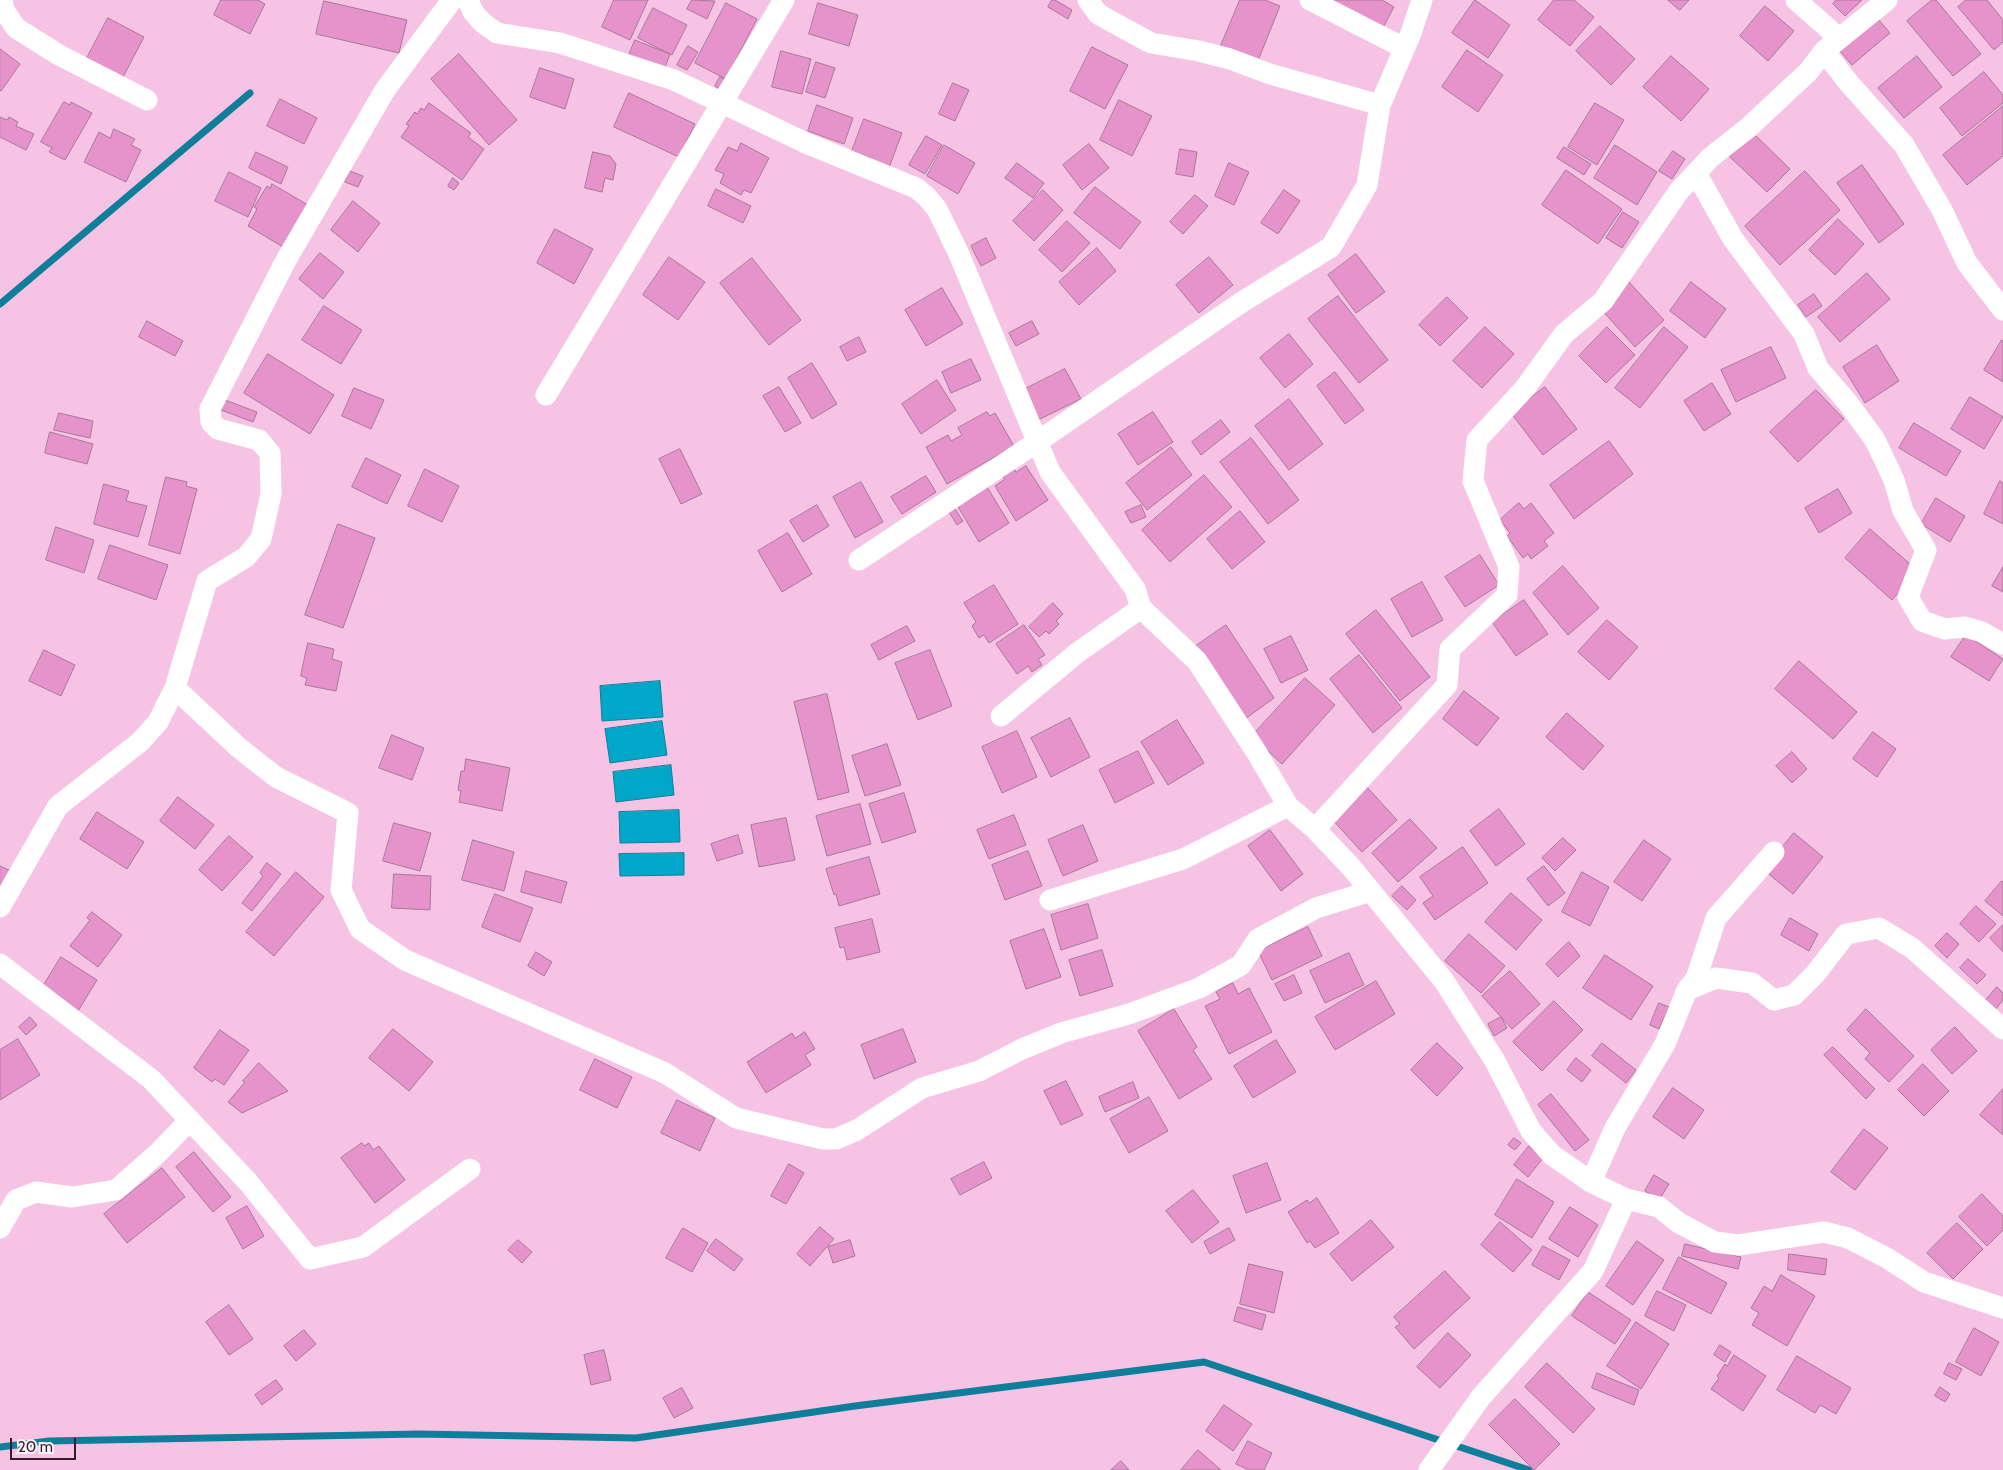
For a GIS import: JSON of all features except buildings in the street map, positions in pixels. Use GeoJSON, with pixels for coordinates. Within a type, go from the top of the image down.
{"type":"FeatureCollection","features":[{"type":"Feature","properties":{"kind":"street"},"geometry":{"type":"LineString","coordinates":[[2,0],[4,10],[16,28],[59,55],[147,100]]}},
{"type":"Feature","properties":{"kind":"street"},"geometry":{"type":"LineString","coordinates":[[0,907],[58,806],[140,742],[158,722],[175,688],[207,581],[246,556],[261,539],[271,494],[270,453],[259,440],[218,429],[211,422],[210,409],[285,262],[386,90],[452,0]]}},
{"type":"Feature","properties":{"kind":"street"},"geometry":{"type":"LineString","coordinates":[[468,0],[473,12],[483,23],[497,33],[560,43],[674,80],[806,143],[916,188],[926,196],[937,209],[958,252],[1050,472],[1135,589],[1141,608],[1197,661],[1257,753],[1288,806],[1315,829],[1351,867],[1444,981],[1495,1062],[1530,1131],[1552,1155],[1591,1182],[1626,1199],[1659,1207],[1679,1223],[1715,1242],[1738,1245],[1824,1232],[1848,1238],[1887,1258],[1924,1282],[2003,1308]]}},
{"type":"Feature","properties":{"kind":"street"},"geometry":{"type":"LineString","coordinates":[[546,395],[720,103],[784,0]]}},
{"type":"Feature","properties":{"kind":"street"},"geometry":{"type":"LineString","coordinates":[[1088,0],[1098,14],[1151,43],[1199,51],[1230,59],[1270,74],[1380,105]]}},
{"type":"Feature","properties":{"kind":"street"},"geometry":{"type":"LineString","coordinates":[[1310,0],[1404,48]]}},
{"type":"Feature","properties":{"kind":"street"},"geometry":{"type":"LineString","coordinates":[[859,560],[1234,308],[1331,247],[1367,185],[1380,105],[1422,0]]}},
{"type":"Feature","properties":{"kind":"street"},"geometry":{"type":"LineString","coordinates":[[1796,0],[1831,44],[1904,145],[1942,210],[1967,262],[2003,310]]}},
{"type":"Feature","properties":{"kind":"street"},"geometry":{"type":"LineString","coordinates":[[1315,829],[1447,685],[1450,649],[1507,595],[1509,567],[1473,481],[1477,440],[1525,388],[1564,334],[1603,301],[1679,191],[1711,157],[1748,128],[1808,71],[1831,44],[1888,0]]}},
{"type":"Feature","properties":{"kind":"street"},"geometry":{"type":"LineString","coordinates":[[1696,173],[1733,239],[1804,334],[1818,368],[1848,403],[1875,440],[1894,480],[1903,511],[1926,550],[1908,597],[1922,622],[1944,629],[1965,628],[1982,632],[2003,644]]}},
{"type":"Feature","properties":{"kind":"street"},"geometry":{"type":"LineString","coordinates":[[1001,716],[1077,653],[1141,608]]}},
{"type":"Feature","properties":{"kind":"street"},"geometry":{"type":"LineString","coordinates":[[175,688],[238,747],[276,777],[348,813],[341,890],[360,929],[405,960],[665,1073],[736,1118],[823,1139],[836,1139],[857,1130],[922,1088],[980,1071],[1022,1048],[1062,1033],[1129,1014],[1199,988],[1241,965],[1258,939],[1316,908],[1371,891]]}},
{"type":"Feature","properties":{"kind":"street"},"geometry":{"type":"LineString","coordinates":[[1050,900],[1183,859],[1288,806]]}},
{"type":"Feature","properties":{"kind":"street"},"geometry":{"type":"LineString","coordinates":[[1591,1182],[1615,1128],[1665,1044],[1686,990],[1696,979],[1716,918],[1774,852]]}},
{"type":"Feature","properties":{"kind":"street"},"geometry":{"type":"LineString","coordinates":[[1686,990],[1716,978],[1752,983],[1774,1000],[1794,995],[1816,973],[1846,934],[1879,928],[1912,948],[2003,1029]]}},
{"type":"Feature","properties":{"kind":"street"},"geometry":{"type":"LineString","coordinates":[[0,964],[151,1079],[248,1182],[310,1259],[363,1247],[470,1169]]}},
{"type":"Feature","properties":{"kind":"street"},"geometry":{"type":"LineString","coordinates":[[0,1228],[16,1200],[36,1192],[72,1197],[116,1190],[190,1120]]}},
{"type":"Feature","properties":{"kind":"street"},"geometry":{"type":"LineString","coordinates":[[1428,1470],[1481,1397],[1593,1272],[1626,1199]]}},
{"type":"Feature","properties":{"kind":"water"},"geometry":{"type":"Polygon","coordinates":[[[660,681],[663,717],[602,721],[600,686],[660,681]]]}},
{"type":"Feature","properties":{"kind":"water"},"geometry":{"type":"Polygon","coordinates":[[[662,721],[667,755],[610,763],[605,729],[662,721]]]}},
{"type":"Feature","properties":{"kind":"water"},"geometry":{"type":"Polygon","coordinates":[[[671,765],[674,795],[616,802],[613,772],[671,765]]]}},
{"type":"Feature","properties":{"kind":"water"},"geometry":{"type":"Polygon","coordinates":[[[679,810],[680,842],[620,843],[619,812],[679,810]]]}},
{"type":"Feature","properties":{"kind":"water"},"geometry":{"type":"Polygon","coordinates":[[[684,853],[684,875],[620,876],[619,854],[684,853]]]}},
{"type":"Feature","properties":{"kind":"waterway"},"geometry":{"type":"LineString","coordinates":[[0,304],[250,93]]}},
{"type":"Feature","properties":{"kind":"waterway"},"geometry":{"type":"LineString","coordinates":[[0,1447],[49,1441],[419,1434],[636,1438],[855,1406],[1204,1362],[1529,1470]]}}]}
